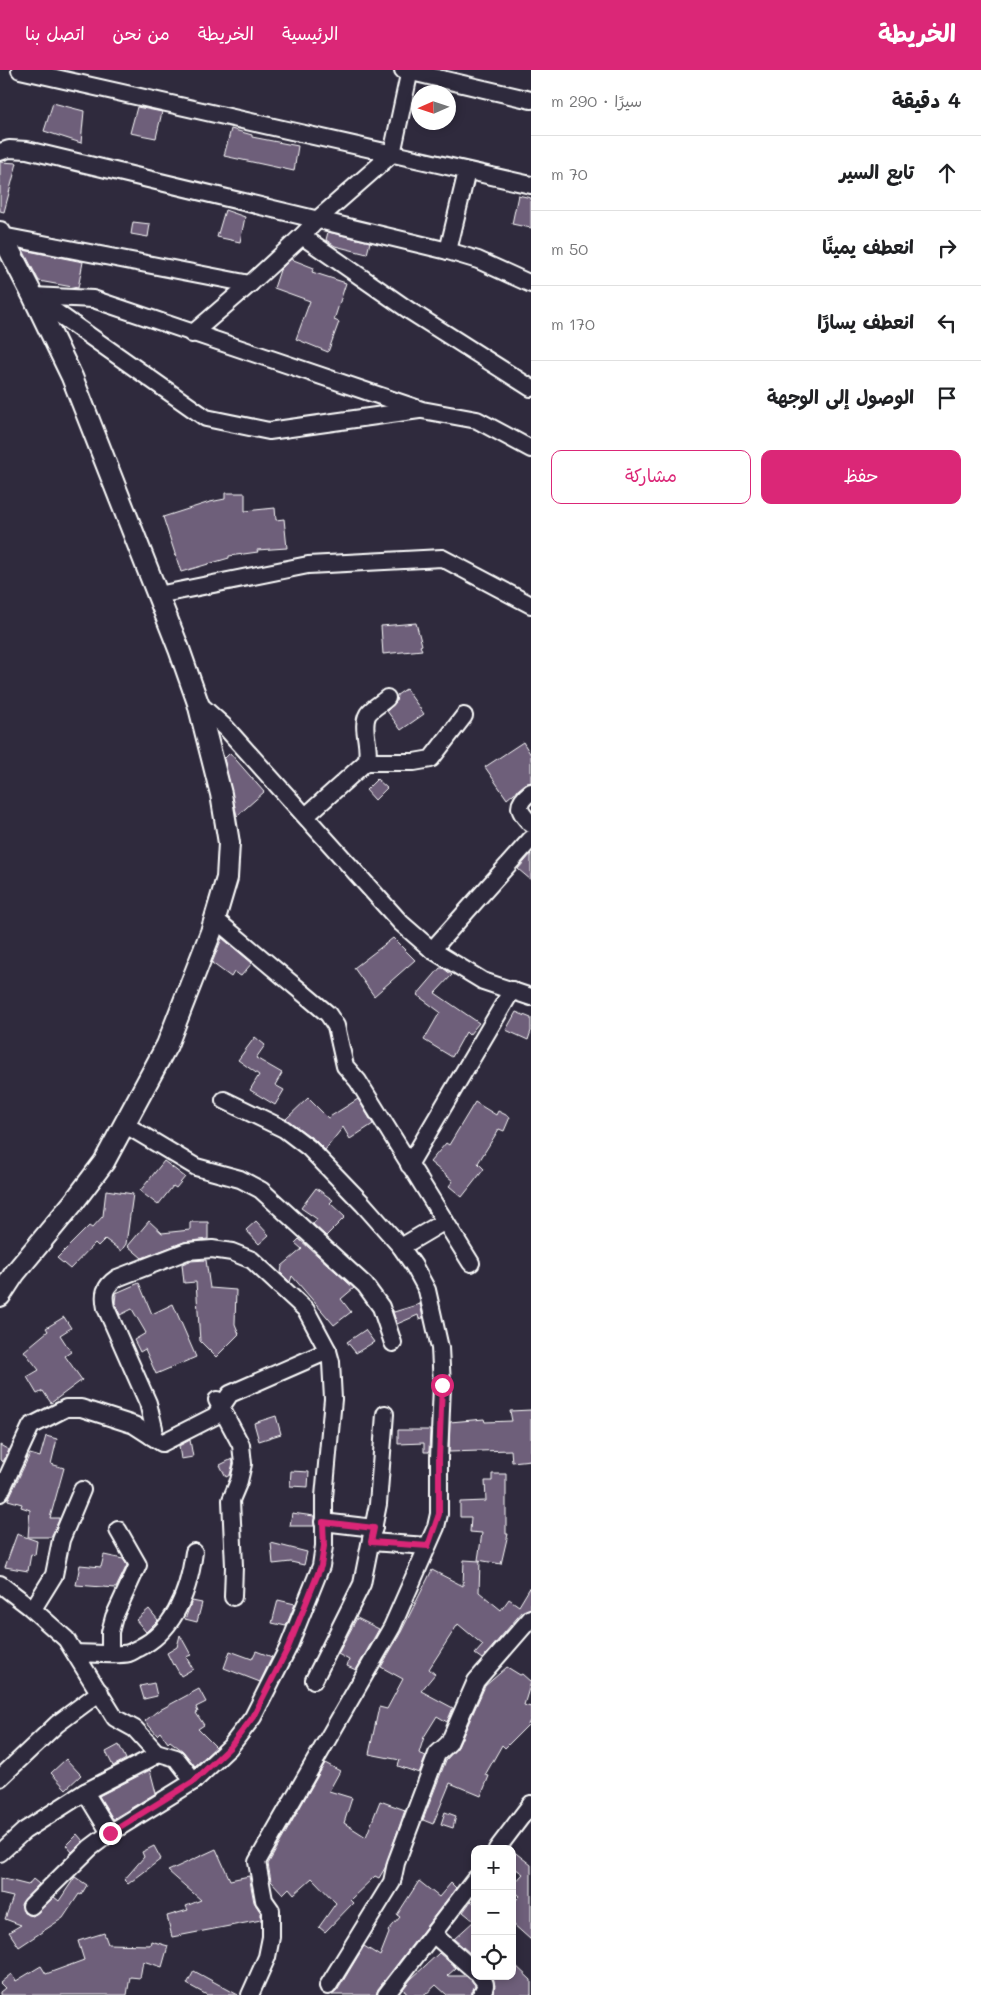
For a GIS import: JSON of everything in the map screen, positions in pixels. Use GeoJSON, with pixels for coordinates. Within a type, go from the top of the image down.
{"type":"FeatureCollection","features":[{"type":"Feature","properties":{"kind":"main road"},"geometry":{"type":"LineString","coordinates":[[0,1296],[15,1273],[104,1162],[167,1045],[215,919],[227,878],[228,843],[221,794],[198,703],[158,595],[72,378],[1,234]]}},
{"type":"Feature","properties":{"kind":"street"},"geometry":{"type":"LineString","coordinates":[[20,70],[531,185]]}},
{"type":"Feature","properties":{"kind":"street"},"geometry":{"type":"LineString","coordinates":[[192,334],[250,284],[318,219],[392,154],[408,70],[531,100]]}},
{"type":"Feature","properties":{"kind":"street"},"geometry":{"type":"LineString","coordinates":[[0,152],[9,149],[27,150],[318,219],[478,260],[531,270]]}},
{"type":"Feature","properties":{"kind":"street"},"geometry":{"type":"LineString","coordinates":[[448,251],[467,171]]}},
{"type":"Feature","properties":{"kind":"street"},"geometry":{"type":"LineString","coordinates":[[1,234],[250,284]]}},
{"type":"Feature","properties":{"kind":"street"},"geometry":{"type":"LineString","coordinates":[[302,236],[410,312],[531,388]]}},
{"type":"Feature","properties":{"kind":"street"},"geometry":{"type":"LineString","coordinates":[[478,260],[531,284]]}},
{"type":"Feature","properties":{"kind":"street"},"geometry":{"type":"LineString","coordinates":[[33,296],[93,299],[192,334],[422,410],[477,420],[531,449]]}},
{"type":"Feature","properties":{"kind":"street"},"geometry":{"type":"LineString","coordinates":[[33,296],[206,418],[269,431],[422,410]]}},
{"type":"Feature","properties":{"kind":"street"},"geometry":{"type":"LineString","coordinates":[[158,595],[308,565],[442,558],[531,605]]}},
{"type":"Feature","properties":{"kind":"street"},"geometry":{"type":"LineString","coordinates":[[306,816],[366,762],[369,750],[366,724],[368,714],[387,698]]}},
{"type":"Feature","properties":{"kind":"street"},"geometry":{"type":"LineString","coordinates":[[198,703],[226,728],[401,923],[432,950],[483,981],[531,997]]}},
{"type":"Feature","properties":{"kind":"street"},"geometry":{"type":"LineString","coordinates":[[366,762],[414,762],[431,759],[464,716]]}},
{"type":"Feature","properties":{"kind":"street"},"geometry":{"type":"LineString","coordinates":[[531,792],[522,800],[520,805],[522,814],[531,824]]}},
{"type":"Feature","properties":{"kind":"street"},"geometry":{"type":"LineString","coordinates":[[432,950],[531,839]]}},
{"type":"Feature","properties":{"kind":"street"},"geometry":{"type":"LineString","coordinates":[[215,919],[328,1014],[336,1026],[345,1066],[358,1081],[471,1263]]}},
{"type":"Feature","properties":{"kind":"street"},"geometry":{"type":"LineString","coordinates":[[409,1165],[512,990]]}},
{"type":"Feature","properties":{"kind":"street"},"geometry":{"type":"LineString","coordinates":[[224,1100],[284,1129],[309,1148],[401,1247],[427,1290],[440,1348],[442,1385],[439,1514],[428,1546],[392,1627],[256,1862],[264,1900],[271,1910],[271,1937],[267,1957],[250,1995]]}},
{"type":"Feature","properties":{"kind":"street"},"geometry":{"type":"LineString","coordinates":[[124,1124],[196,1167],[240,1179],[261,1190],[365,1285],[381,1307],[394,1343]]}},
{"type":"Feature","properties":{"kind":"street"},"geometry":{"type":"LineString","coordinates":[[401,1247],[445,1221]]}},
{"type":"Feature","properties":{"kind":"street"},"geometry":{"type":"LineString","coordinates":[[31,1906],[90,1848],[110,1833],[194,1781],[230,1747],[253,1717],[283,1657],[321,1566],[324,1546],[323,1522],[333,1398],[331,1362],[328,1352],[306,1310],[252,1260],[232,1252],[212,1249],[187,1251],[117,1278],[104,1290],[106,1308],[148,1403],[154,1428],[151,1436]]}},
{"type":"Feature","properties":{"kind":"street"},"geometry":{"type":"LineString","coordinates":[[0,1493],[31,1426],[66,1408],[82,1408],[134,1425],[162,1443],[215,1416],[219,1403],[230,1394],[328,1352]]}},
{"type":"Feature","properties":{"kind":"street"},"geometry":{"type":"LineString","coordinates":[[219,1403],[241,1445],[243,1464],[239,1481],[231,1500],[234,1566],[232,1597]]}},
{"type":"Feature","properties":{"kind":"street"},"geometry":{"type":"LineString","coordinates":[[314,1680],[362,1584],[378,1504],[385,1414]]}},
{"type":"Feature","properties":{"kind":"street"},"geometry":{"type":"LineString","coordinates":[[33,1609],[54,1575],[61,1540],[82,1490]]}},
{"type":"Feature","properties":{"kind":"street"},"geometry":{"type":"LineString","coordinates":[[323,1522],[372,1535],[428,1546]]}},
{"type":"Feature","properties":{"kind":"street"},"geometry":{"type":"LineString","coordinates":[[110,1653],[110,1632],[114,1617],[138,1565],[118,1530]]}},
{"type":"Feature","properties":{"kind":"street"},"geometry":{"type":"LineString","coordinates":[[75,1653],[128,1653],[152,1641],[162,1633],[180,1604],[186,1589],[194,1552]]}},
{"type":"Feature","properties":{"kind":"street"},"geometry":{"type":"LineString","coordinates":[[0,1584],[33,1609],[66,1639],[115,1718],[135,1729],[156,1752],[176,1758],[194,1781]]}},
{"type":"Feature","properties":{"kind":"street"},"geometry":{"type":"LineString","coordinates":[[328,1986],[392,1882],[396,1862],[437,1754],[449,1743],[476,1681],[531,1618]]}},
{"type":"Feature","properties":{"kind":"street"},"geometry":{"type":"LineString","coordinates":[[0,1778],[57,1724],[100,1692]]}},
{"type":"Feature","properties":{"kind":"street"},"geometry":{"type":"LineString","coordinates":[[0,1853],[24,1830],[85,1792],[153,1757],[156,1752]]}},
{"type":"Feature","properties":{"kind":"street"},"geometry":{"type":"LineString","coordinates":[[85,1792],[110,1833]]}},
{"type":"Feature","properties":{"kind":"street"},"geometry":{"type":"LineString","coordinates":[[501,1845],[531,1804]]}},
{"type":"Feature","properties":{"kind":"street"},"geometry":{"type":"LineString","coordinates":[[386,1995],[471,1884]]}},
{"type":"Feature","properties":{"kind":"street"},"geometry":{"type":"LineString","coordinates":[[433,1934],[471,1967]]}},
{"type":"Feature","properties":{"kind":"street"},"geometry":{"type":"LineString","coordinates":[[481,1995],[486,1983],[483,1980]]}},
{"type":"Feature","properties":{"kind":"building"},"geometry":{"type":"Polygon","coordinates":[[[53,103],[84,111],[81,143],[44,131],[53,103]]]}},
{"type":"Feature","properties":{"kind":"building"},"geometry":{"type":"Polygon","coordinates":[[[137,107],[162,112],[156,138],[130,133],[137,107]]]}},
{"type":"Feature","properties":{"kind":"building"},"geometry":{"type":"Polygon","coordinates":[[[231,129],[252,135],[252,137],[298,146],[294,171],[224,156],[231,129]]]}},
{"type":"Feature","properties":{"kind":"building"},"geometry":{"type":"Polygon","coordinates":[[[0,162],[17,163],[4,212],[0,211],[0,162]]]}},
{"type":"Feature","properties":{"kind":"building"},"geometry":{"type":"Polygon","coordinates":[[[518,195],[531,198],[531,228],[512,224],[518,195]]]}},
{"type":"Feature","properties":{"kind":"building"},"geometry":{"type":"Polygon","coordinates":[[[225,210],[245,217],[240,242],[217,237],[225,210]]]}},
{"type":"Feature","properties":{"kind":"building"},"geometry":{"type":"Polygon","coordinates":[[[133,222],[150,224],[148,237],[131,234],[133,222]]]}},
{"type":"Feature","properties":{"kind":"building"},"geometry":{"type":"Polygon","coordinates":[[[328,232],[370,242],[367,254],[335,246],[326,240],[328,232]]]}},
{"type":"Feature","properties":{"kind":"building"},"geometry":{"type":"Polygon","coordinates":[[[23,250],[83,262],[78,288],[39,281],[23,250]]]}},
{"type":"Feature","properties":{"kind":"building"},"geometry":{"type":"Polygon","coordinates":[[[291,259],[314,268],[312,272],[346,283],[334,320],[339,322],[328,352],[296,339],[310,301],[274,288],[280,270],[291,259]]]}},
{"type":"Feature","properties":{"kind":"building"},"geometry":{"type":"Polygon","coordinates":[[[225,493],[245,493],[245,511],[275,508],[276,520],[284,519],[287,548],[257,550],[258,552],[229,556],[229,558],[181,572],[163,517],[225,499],[225,493]]]}},
{"type":"Feature","properties":{"kind":"building"},"geometry":{"type":"Polygon","coordinates":[[[416,623],[422,650],[383,654],[381,626],[416,623]]]}},
{"type":"Feature","properties":{"kind":"building"},"geometry":{"type":"Polygon","coordinates":[[[406,689],[424,714],[401,730],[387,711],[396,702],[397,695],[406,689]]]}},
{"type":"Feature","properties":{"kind":"building"},"geometry":{"type":"Polygon","coordinates":[[[523,742],[531,755],[531,782],[525,784],[507,799],[485,767],[523,742]]]}},
{"type":"Feature","properties":{"kind":"building"},"geometry":{"type":"Polygon","coordinates":[[[230,753],[264,792],[237,816],[224,759],[230,753]]]}},
{"type":"Feature","properties":{"kind":"building"},"geometry":{"type":"Polygon","coordinates":[[[377,779],[387,788],[375,800],[366,790],[377,779]]]}},
{"type":"Feature","properties":{"kind":"building"},"geometry":{"type":"Polygon","coordinates":[[[531,854],[531,880],[518,869],[531,854]]]}},
{"type":"Feature","properties":{"kind":"building"},"geometry":{"type":"Polygon","coordinates":[[[222,938],[252,963],[241,976],[234,972],[231,977],[212,963],[222,938]]]}},
{"type":"Feature","properties":{"kind":"building"},"geometry":{"type":"Polygon","coordinates":[[[393,938],[415,960],[374,996],[354,968],[393,938]]]}},
{"type":"Feature","properties":{"kind":"building"},"geometry":{"type":"Polygon","coordinates":[[[440,968],[443,968],[452,975],[435,993],[479,1023],[469,1035],[466,1032],[452,1057],[424,1040],[440,1012],[417,995],[440,968]]]}},
{"type":"Feature","properties":{"kind":"building"},"geometry":{"type":"Polygon","coordinates":[[[516,1012],[531,1018],[531,1031],[528,1040],[506,1030],[516,1012]]]}},
{"type":"Feature","properties":{"kind":"building"},"geometry":{"type":"Polygon","coordinates":[[[255,1037],[265,1045],[256,1058],[282,1073],[275,1085],[284,1090],[275,1105],[250,1090],[259,1075],[238,1060],[255,1037]]]}},
{"type":"Feature","properties":{"kind":"building"},"geometry":{"type":"Polygon","coordinates":[[[308,1098],[328,1118],[358,1099],[373,1124],[350,1139],[343,1127],[325,1150],[315,1140],[286,1119],[308,1098]]]}},
{"type":"Feature","properties":{"kind":"building"},"geometry":{"type":"Polygon","coordinates":[[[475,1102],[496,1115],[498,1111],[510,1117],[504,1131],[499,1129],[478,1163],[484,1169],[462,1197],[449,1186],[453,1181],[430,1162],[446,1143],[449,1145],[475,1102]]]}},
{"type":"Feature","properties":{"kind":"building"},"geometry":{"type":"Polygon","coordinates":[[[164,1161],[185,1177],[176,1188],[173,1186],[158,1205],[140,1191],[164,1161]]]}},
{"type":"Feature","properties":{"kind":"building"},"geometry":{"type":"Polygon","coordinates":[[[316,1188],[333,1200],[330,1203],[345,1217],[326,1236],[313,1224],[317,1219],[301,1208],[316,1188]]]}},
{"type":"Feature","properties":{"kind":"building"},"geometry":{"type":"Polygon","coordinates":[[[106,1190],[133,1194],[126,1244],[121,1251],[105,1239],[98,1246],[95,1243],[70,1269],[57,1258],[89,1226],[92,1228],[103,1216],[106,1190]]]}},
{"type":"Feature","properties":{"kind":"building"},"geometry":{"type":"Polygon","coordinates":[[[149,1221],[162,1233],[190,1230],[190,1222],[208,1222],[208,1239],[184,1242],[142,1258],[128,1246],[149,1221]]]}},
{"type":"Feature","properties":{"kind":"building"},"geometry":{"type":"Polygon","coordinates":[[[256,1221],[269,1235],[259,1244],[246,1230],[256,1221]]]}},
{"type":"Feature","properties":{"kind":"building"},"geometry":{"type":"Polygon","coordinates":[[[299,1239],[354,1288],[341,1299],[351,1312],[334,1325],[292,1276],[290,1282],[281,1273],[282,1266],[302,1249],[295,1243],[299,1239]]]}},
{"type":"Feature","properties":{"kind":"building"},"geometry":{"type":"Polygon","coordinates":[[[206,1260],[210,1288],[236,1290],[235,1324],[239,1334],[216,1357],[200,1341],[196,1282],[184,1283],[182,1264],[190,1261],[206,1260]]]}},
{"type":"Feature","properties":{"kind":"building"},"geometry":{"type":"Polygon","coordinates":[[[139,1283],[152,1314],[173,1304],[196,1357],[156,1374],[145,1349],[140,1352],[134,1340],[146,1333],[132,1309],[120,1315],[115,1303],[116,1293],[139,1283]]]}},
{"type":"Feature","properties":{"kind":"building"},"geometry":{"type":"Polygon","coordinates":[[[420,1304],[423,1318],[419,1319],[418,1315],[397,1324],[392,1309],[394,1312],[420,1304]]]}},
{"type":"Feature","properties":{"kind":"building"},"geometry":{"type":"Polygon","coordinates":[[[64,1317],[71,1328],[60,1335],[71,1352],[65,1356],[82,1380],[51,1403],[43,1391],[37,1394],[27,1377],[39,1370],[24,1351],[48,1331],[46,1328],[64,1317]]]}},
{"type":"Feature","properties":{"kind":"building"},"geometry":{"type":"Polygon","coordinates":[[[365,1330],[374,1342],[356,1353],[347,1342],[365,1330]]]}},
{"type":"Feature","properties":{"kind":"building"},"geometry":{"type":"Polygon","coordinates":[[[531,1410],[531,1460],[512,1462],[511,1450],[449,1452],[450,1422],[484,1419],[485,1422],[512,1421],[510,1411],[531,1410]]]}},
{"type":"Feature","properties":{"kind":"building"},"geometry":{"type":"Polygon","coordinates":[[[276,1416],[281,1434],[259,1441],[254,1423],[276,1416]]]}},
{"type":"Feature","properties":{"kind":"building"},"geometry":{"type":"Polygon","coordinates":[[[398,1430],[430,1430],[429,1452],[424,1452],[424,1443],[398,1444],[398,1430]]]}},
{"type":"Feature","properties":{"kind":"building"},"geometry":{"type":"Polygon","coordinates":[[[46,1436],[57,1439],[51,1464],[64,1468],[50,1518],[59,1518],[59,1520],[51,1537],[28,1537],[30,1510],[21,1507],[22,1504],[8,1500],[30,1454],[40,1457],[46,1436]]]}},
{"type":"Feature","properties":{"kind":"building"},"geometry":{"type":"Polygon","coordinates":[[[190,1440],[193,1457],[181,1459],[179,1446],[190,1440]]]}},
{"type":"Feature","properties":{"kind":"building"},"geometry":{"type":"Polygon","coordinates":[[[0,1445],[9,1450],[3,1462],[0,1460],[0,1445]]]}},
{"type":"Feature","properties":{"kind":"building"},"geometry":{"type":"Polygon","coordinates":[[[232,1459],[230,1475],[226,1477],[220,1465],[232,1459]]]}},
{"type":"Feature","properties":{"kind":"building"},"geometry":{"type":"Polygon","coordinates":[[[291,1471],[309,1472],[308,1487],[290,1486],[291,1471]]]}},
{"type":"Feature","properties":{"kind":"building"},"geometry":{"type":"Polygon","coordinates":[[[492,1474],[506,1474],[506,1534],[508,1534],[501,1564],[478,1560],[482,1533],[470,1532],[471,1517],[460,1517],[460,1502],[486,1501],[485,1481],[492,1481],[492,1474]]]}},
{"type":"Feature","properties":{"kind":"building"},"geometry":{"type":"Polygon","coordinates":[[[292,1513],[314,1516],[314,1526],[290,1526],[292,1513]]]}},
{"type":"Feature","properties":{"kind":"building"},"geometry":{"type":"Polygon","coordinates":[[[17,1534],[37,1541],[35,1555],[31,1554],[28,1571],[5,1567],[17,1534]]]}},
{"type":"Feature","properties":{"kind":"building"},"geometry":{"type":"Polygon","coordinates":[[[271,1543],[307,1552],[304,1565],[291,1562],[273,1564],[271,1543]]]}},
{"type":"Feature","properties":{"kind":"building"},"geometry":{"type":"Polygon","coordinates":[[[104,1555],[123,1559],[127,1565],[116,1588],[76,1585],[80,1565],[101,1567],[104,1555]]]}},
{"type":"Feature","properties":{"kind":"building"},"geometry":{"type":"Polygon","coordinates":[[[464,1560],[480,1561],[479,1592],[501,1610],[509,1599],[519,1606],[531,1586],[531,1608],[523,1611],[482,1659],[475,1654],[483,1645],[458,1624],[429,1669],[435,1674],[421,1691],[453,1708],[447,1722],[437,1716],[424,1737],[419,1753],[426,1756],[419,1773],[398,1766],[400,1760],[369,1754],[379,1707],[387,1709],[403,1679],[381,1667],[432,1570],[463,1586],[464,1560]]]}},
{"type":"Feature","properties":{"kind":"building"},"geometry":{"type":"Polygon","coordinates":[[[278,1600],[295,1604],[286,1626],[272,1623],[278,1600]]]}},
{"type":"Feature","properties":{"kind":"building"},"geometry":{"type":"Polygon","coordinates":[[[192,1601],[202,1603],[197,1622],[185,1619],[192,1601]]]}},
{"type":"Feature","properties":{"kind":"building"},"geometry":{"type":"Polygon","coordinates":[[[149,1609],[158,1620],[146,1632],[136,1620],[149,1609]]]}},
{"type":"Feature","properties":{"kind":"building"},"geometry":{"type":"Polygon","coordinates":[[[357,1618],[379,1629],[356,1670],[347,1666],[349,1660],[338,1654],[357,1618]]]}},
{"type":"Feature","properties":{"kind":"building"},"geometry":{"type":"Polygon","coordinates":[[[180,1635],[191,1655],[186,1657],[193,1669],[181,1676],[167,1653],[177,1647],[180,1635]]]}},
{"type":"Feature","properties":{"kind":"building"},"geometry":{"type":"Polygon","coordinates":[[[230,1651],[252,1659],[256,1651],[272,1657],[260,1682],[224,1668],[230,1651]]]}},
{"type":"Feature","properties":{"kind":"building"},"geometry":{"type":"Polygon","coordinates":[[[507,1667],[520,1675],[522,1674],[531,1682],[524,1705],[531,1707],[531,1718],[528,1725],[505,1748],[502,1745],[485,1775],[489,1776],[481,1796],[450,1783],[433,1824],[423,1820],[446,1760],[458,1747],[485,1686],[507,1667]]]}},
{"type":"Feature","properties":{"kind":"building"},"geometry":{"type":"Polygon","coordinates":[[[154,1683],[157,1696],[144,1699],[140,1686],[154,1683]]]}},
{"type":"Feature","properties":{"kind":"building"},"geometry":{"type":"Polygon","coordinates":[[[199,1689],[206,1702],[196,1707],[198,1712],[196,1713],[204,1725],[198,1729],[216,1747],[195,1766],[183,1751],[170,1741],[168,1743],[160,1732],[157,1735],[145,1721],[156,1712],[199,1689]]]}},
{"type":"Feature","properties":{"kind":"building"},"geometry":{"type":"Polygon","coordinates":[[[119,1745],[126,1759],[113,1766],[106,1752],[119,1745]]]}},
{"type":"Feature","properties":{"kind":"building"},"geometry":{"type":"Polygon","coordinates":[[[66,1759],[81,1775],[66,1789],[51,1773],[66,1759]]]}},
{"type":"Feature","properties":{"kind":"building"},"geometry":{"type":"Polygon","coordinates":[[[325,1763],[340,1771],[329,1791],[352,1798],[344,1823],[366,1837],[380,1801],[405,1810],[385,1868],[379,1878],[375,1876],[350,1900],[353,1903],[325,1932],[319,1927],[336,1903],[312,1878],[294,1894],[289,1888],[283,1894],[271,1881],[268,1864],[325,1763]]]}},
{"type":"Feature","properties":{"kind":"building"},"geometry":{"type":"Polygon","coordinates":[[[150,1770],[156,1793],[113,1819],[99,1796],[150,1770]]]}},
{"type":"Feature","properties":{"kind":"building"},"geometry":{"type":"Polygon","coordinates":[[[445,1812],[456,1816],[453,1828],[441,1824],[445,1812]]]}},
{"type":"Feature","properties":{"kind":"building"},"geometry":{"type":"Polygon","coordinates":[[[77,1834],[83,1841],[72,1852],[66,1845],[77,1834]]]}},
{"type":"Feature","properties":{"kind":"building"},"geometry":{"type":"Polygon","coordinates":[[[154,1846],[161,1859],[128,1884],[124,1880],[144,1857],[142,1852],[154,1846]]]}},
{"type":"Feature","properties":{"kind":"building"},"geometry":{"type":"Polygon","coordinates":[[[216,1849],[230,1880],[249,1876],[254,1902],[261,1913],[261,1920],[172,1937],[167,1916],[188,1910],[186,1906],[201,1900],[168,1871],[216,1849]]]}},
{"type":"Feature","properties":{"kind":"building"},"geometry":{"type":"Polygon","coordinates":[[[516,1853],[531,1865],[531,1940],[516,1927],[516,1900],[520,1896],[516,1892],[516,1882],[523,1874],[516,1869],[516,1853]]]}},
{"type":"Feature","properties":{"kind":"building"},"geometry":{"type":"Polygon","coordinates":[[[75,1877],[87,1885],[63,1918],[19,1947],[9,1932],[21,1925],[5,1919],[13,1897],[0,1894],[0,1878],[28,1885],[33,1879],[39,1884],[21,1904],[24,1913],[33,1916],[54,1897],[59,1901],[75,1877]]]}},
{"type":"Feature","properties":{"kind":"building"},"geometry":{"type":"Polygon","coordinates":[[[419,1881],[439,1897],[451,1883],[456,1888],[378,1989],[376,1995],[332,1995],[337,1991],[364,1946],[380,1956],[389,1933],[388,1931],[400,1917],[397,1915],[419,1881]]]}},
{"type":"Feature","properties":{"kind":"building"},"geometry":{"type":"Polygon","coordinates":[[[471,1901],[471,1919],[463,1912],[471,1901]]]}},
{"type":"Feature","properties":{"kind":"building"},"geometry":{"type":"Polygon","coordinates":[[[471,1924],[471,1954],[454,1939],[471,1924]]]}},
{"type":"Feature","properties":{"kind":"building"},"geometry":{"type":"Polygon","coordinates":[[[104,1933],[108,1944],[150,1945],[151,1941],[168,1946],[162,1967],[143,1961],[140,1978],[130,1977],[127,1995],[0,1995],[0,1992],[5,1988],[0,1983],[11,1974],[16,1981],[41,1966],[46,1974],[84,1960],[78,1941],[104,1933]]]}},
{"type":"Feature","properties":{"kind":"building"},"geometry":{"type":"Polygon","coordinates":[[[439,1953],[456,1968],[447,1976],[466,1976],[475,1985],[471,1995],[447,1995],[436,1985],[425,1995],[408,1995],[403,1989],[439,1953]]]}},
{"type":"Feature","properties":{"kind":"building"},"geometry":{"type":"Polygon","coordinates":[[[516,1966],[531,1980],[531,1995],[492,1995],[495,1986],[494,1980],[516,1980],[516,1966]]]}},
{"type":"Feature","properties":{"kind":"building"},"geometry":{"type":"Polygon","coordinates":[[[194,1971],[238,1995],[207,1995],[187,1984],[194,1971]]]}},
{"type":"Feature","properties":{"kind":"route"},"geometry":{"type":"LineString","coordinates":[[110,1833],[194,1781],[230,1747],[253,1717],[288,1648],[321,1566],[324,1546],[323,1522],[374,1528],[371,1542],[428,1546],[439,1514],[442,1385]]}}]}
